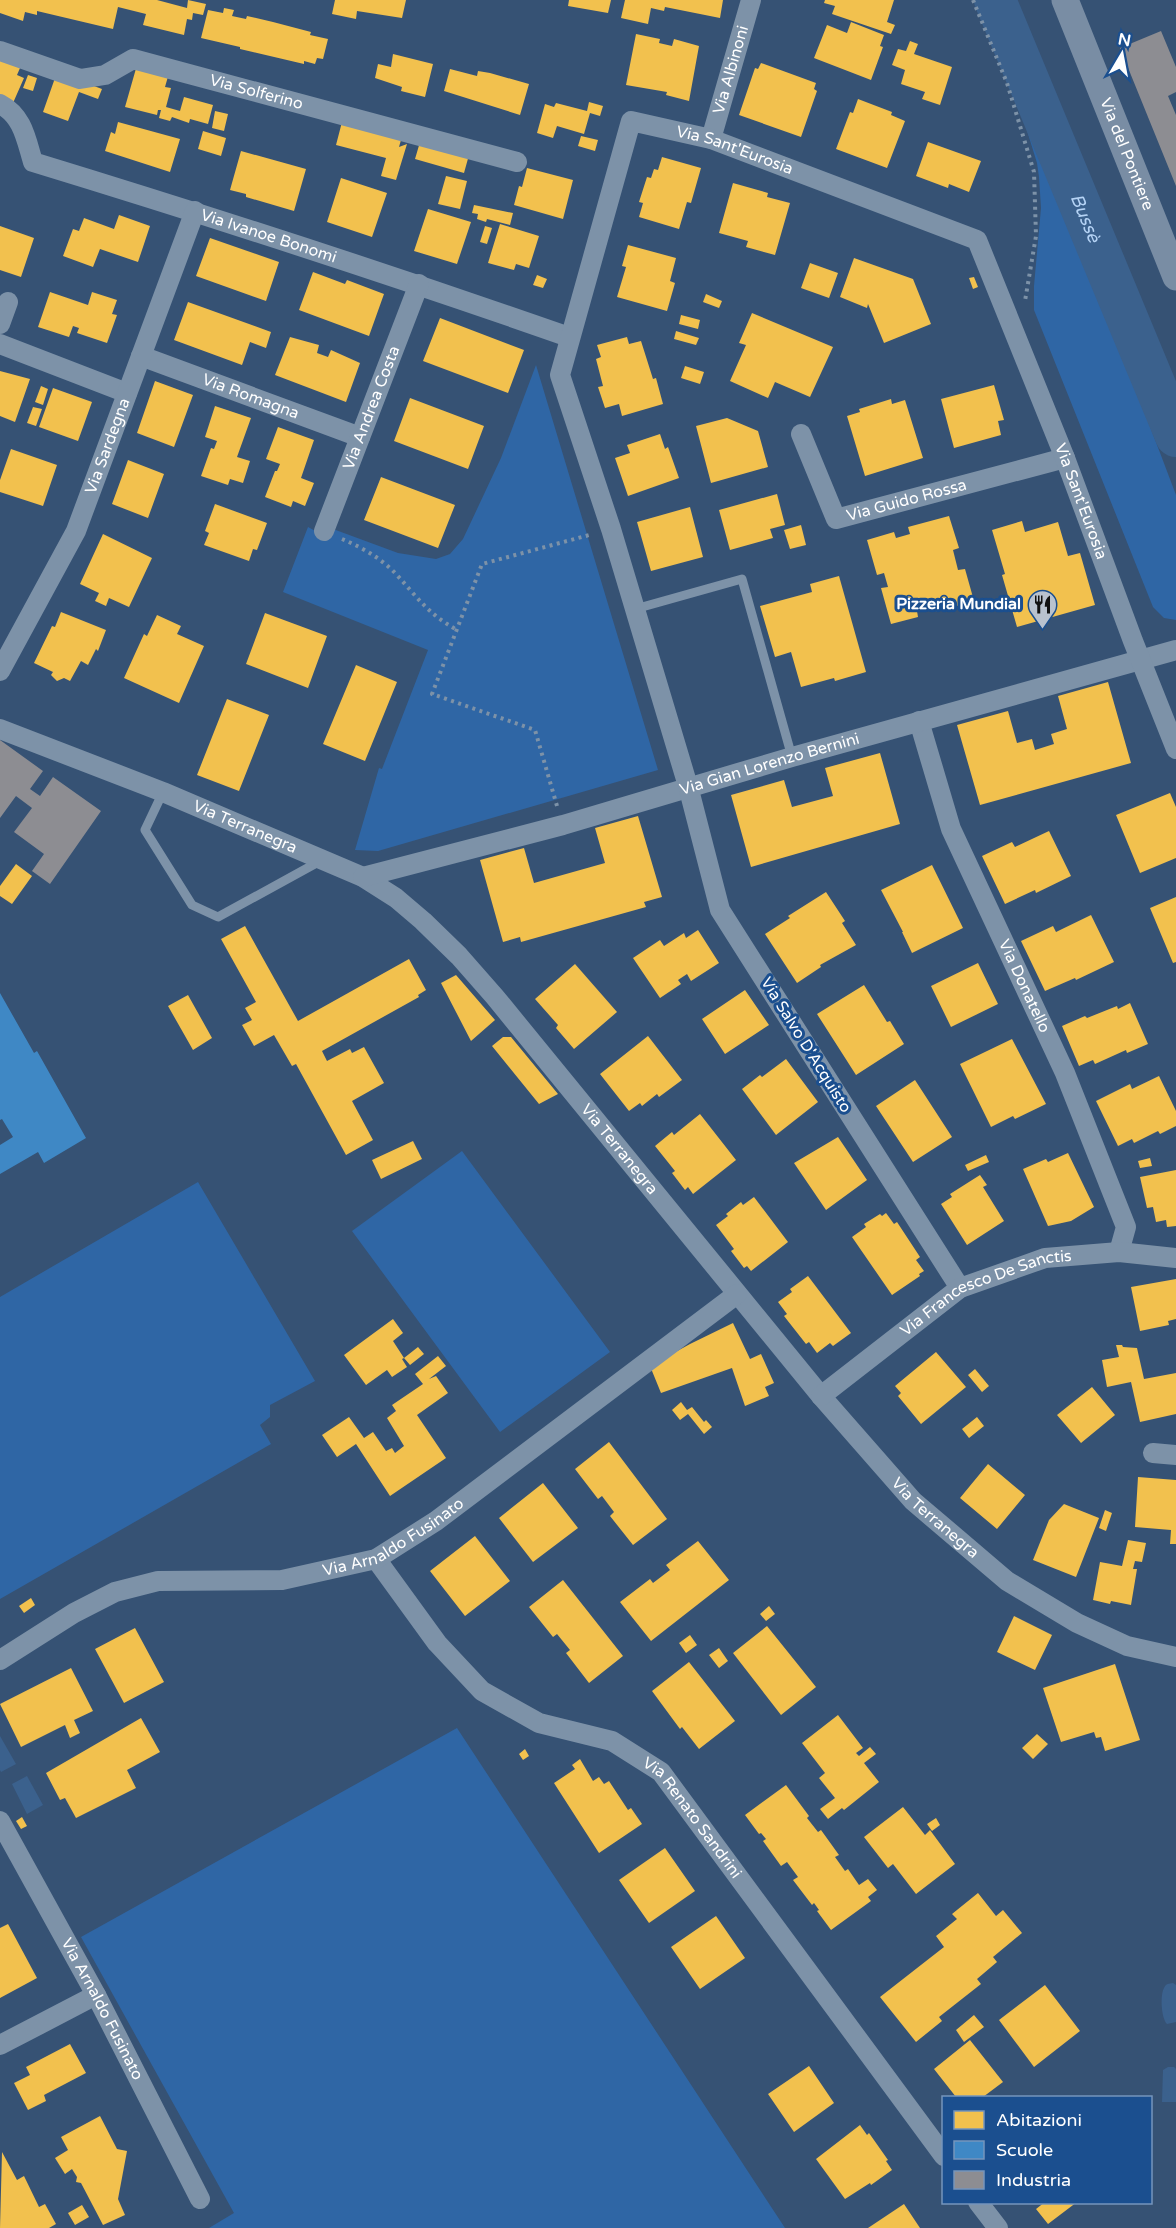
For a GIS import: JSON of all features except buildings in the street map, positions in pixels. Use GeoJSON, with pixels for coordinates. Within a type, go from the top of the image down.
{"type":"FeatureCollection","features":[{"type":"Feature","properties":{"kind":"main road","name":"Via del Pontiere"},"geometry":{"type":"LineString","coordinates":[[1065,0],[1176,277]]}},
{"type":"Feature","properties":{"kind":"street","name":"Via Albinoni"},"geometry":{"type":"LineString","coordinates":[[711,139],[751,0]]}},
{"type":"Feature","properties":{"kind":"street","name":"Via Solferino"},"geometry":{"type":"LineString","coordinates":[[0,51],[80,79],[105,75],[133,59],[517,162]]}},
{"type":"Feature","properties":{"kind":"street","name":"Via Ivanoe Bonomi"},"geometry":{"type":"LineString","coordinates":[[0,104],[9,109],[22,124],[33,162],[195,211],[419,284],[569,337]]}},
{"type":"Feature","properties":{"kind":"street","name":"Via Sant'Eurosia"},"geometry":{"type":"LineString","coordinates":[[688,786],[611,529],[560,375],[631,120],[711,139],[977,240],[1065,458],[1140,661],[1176,749]]}},
{"type":"Feature","properties":{"kind":"street","name":"Via Sardegna"},"geometry":{"type":"LineString","coordinates":[[0,671],[76,531],[195,211]]}},
{"type":"Feature","properties":{"kind":"street","name":"Via Andrea Costa"},"geometry":{"type":"LineString","coordinates":[[324,531],[419,284]]}},
{"type":"Feature","properties":{"kind":"street"},"geometry":{"type":"LineString","coordinates":[[0,324],[8,302]]}},
{"type":"Feature","properties":{"kind":"street"},"geometry":{"type":"LineString","coordinates":[[0,344],[127,393]]}},
{"type":"Feature","properties":{"kind":"street","name":"Via Romagna"},"geometry":{"type":"LineString","coordinates":[[141,356],[360,437]]}},
{"type":"Feature","properties":{"kind":"street","name":"Via Guido Rossa"},"geometry":{"type":"LineString","coordinates":[[801,434],[836,519],[1065,458]]}},
{"type":"Feature","properties":{"kind":"street","name":"Via Gian Lorenzo Bernini"},"geometry":{"type":"LineString","coordinates":[[363,878],[563,825],[688,786],[1176,650]]}},
{"type":"Feature","properties":{"kind":"street","name":"Via Donatello"},"geometry":{"type":"LineString","coordinates":[[919,721],[951,829],[1065,1073],[1126,1227],[1119,1252]]}},
{"type":"Feature","properties":{"kind":"street","name":"Via Terranegra"},"geometry":{"type":"LineString","coordinates":[[0,729],[163,792],[363,878],[396,898],[459,956],[820,1396],[913,1501],[1007,1581],[1077,1623],[1127,1646],[1176,1657]]}},
{"type":"Feature","properties":{"kind":"street","name":"Via Salvo D'Acquisto"},"geometry":{"type":"LineString","coordinates":[[688,786],[720,910],[960,1288]]}},
{"type":"Feature","properties":{"kind":"street","name":"Via Francesco De Sanctis"},"geometry":{"type":"LineString","coordinates":[[820,1396],[960,1288],[1046,1258],[1119,1252],[1176,1258]]}},
{"type":"Feature","properties":{"kind":"street","name":"Via Arnaldo Fusinato"},"geometry":{"type":"LineString","coordinates":[[0,1660],[74,1613],[115,1593],[158,1581],[282,1580],[376,1558],[436,1521],[737,1294]]}},
{"type":"Feature","properties":{"kind":"street"},"geometry":{"type":"LineString","coordinates":[[1154,1453],[1176,1455]]}},
{"type":"Feature","properties":{"kind":"street","name":"Via Renato Sandrini"},"geometry":{"type":"LineString","coordinates":[[376,1558],[437,1643],[483,1691],[539,1723],[612,1741],[661,1772],[942,2153]]}},
{"type":"Feature","properties":{"kind":"street","name":"Via Arnaldo Fusinato"},"geometry":{"type":"LineString","coordinates":[[0,1821],[96,1995],[200,2199]]}},
{"type":"Feature","properties":{"kind":"street"},"geometry":{"type":"LineString","coordinates":[[0,2045],[96,1995]]}},
{"type":"Feature","properties":{"kind":"street"},"geometry":{"type":"LineString","coordinates":[[980,2204],[998,2228]]}},
{"type":"Feature","properties":{"kind":"lane"},"geometry":{"type":"LineString","coordinates":[[635,609],[742,579],[792,757]]}},
{"type":"Feature","properties":{"kind":"lane"},"geometry":{"type":"LineString","coordinates":[[163,792],[145,830],[192,905],[218,917],[322,860]]}},
{"type":"Feature","properties":{"kind":"path"},"geometry":{"type":"LineString","coordinates":[[973,0],[1007,83],[1034,172],[1036,236],[1025,305]]}},
{"type":"Feature","properties":{"kind":"path"},"geometry":{"type":"LineString","coordinates":[[563,825],[535,730],[432,694],[482,564],[611,529]]}},
{"type":"Feature","properties":{"kind":"path"},"geometry":{"type":"LineString","coordinates":[[324,531],[355,544],[376,557],[394,572],[437,619],[457,630]]}},
{"type":"Feature","properties":{"kind":"shaded area"},"geometry":{"type":"Polygon","coordinates":[[[1017,82],[1058,183],[1176,495],[1176,620],[1164,618],[1153,607],[1034,310],[1041,208],[1039,177],[1017,82]]]}},
{"type":"Feature","properties":{"kind":"shaded area"},"geometry":{"type":"Polygon","coordinates":[[[536,365],[658,770],[378,851],[355,850],[379,768],[382,769],[428,650],[283,592],[308,527],[319,533],[333,529],[398,553],[436,559],[450,554],[463,539],[501,458],[536,365]]]}},
{"type":"Feature","properties":{"kind":"shaded area"},"geometry":{"type":"Polygon","coordinates":[[[462,1151],[610,1352],[500,1432],[352,1231],[462,1151]]]}},
{"type":"Feature","properties":{"kind":"shaded area"},"geometry":{"type":"Polygon","coordinates":[[[198,1182],[315,1381],[270,1405],[270,1417],[260,1425],[271,1444],[0,1599],[0,1297],[198,1182]]]}},
{"type":"Feature","properties":{"kind":"shaded area"},"geometry":{"type":"Polygon","coordinates":[[[457,1728],[785,2228],[209,2228],[234,2213],[81,1937],[457,1728]]]}},
{"type":"Feature","properties":{"kind":"shaded area"},"geometry":{"type":"Polygon","coordinates":[[[0,1736],[16,1764],[1,1772],[0,1770],[0,1736]]]}},
{"type":"Feature","properties":{"kind":"shaded area"},"geometry":{"type":"Polygon","coordinates":[[[27,1776],[43,1805],[27,1814],[12,1784],[27,1776]]]}},
{"type":"Feature","properties":{"kind":"shaded area"},"geometry":{"type":"Polygon","coordinates":[[[1173,1983],[1176,1985],[1176,2022],[1167,2024],[1162,2012],[1162,1996],[1166,1985],[1173,1983]]]}},
{"type":"Feature","properties":{"kind":"shaded area"},"geometry":{"type":"Polygon","coordinates":[[[1168,2067],[1176,2069],[1176,2102],[1162,2102],[1163,2070],[1168,2067]]]}},
{"type":"Feature","properties":{"kind":"waterway","name":"Bussè"},"geometry":{"type":"LineString","coordinates":[[995,0],[1176,436]]}},
{"type":"Feature","properties":{"kind":"place","name":"Pizzeria Mundial"},"geometry":{"type":"Point","coordinates":[1042,630]}}]}
